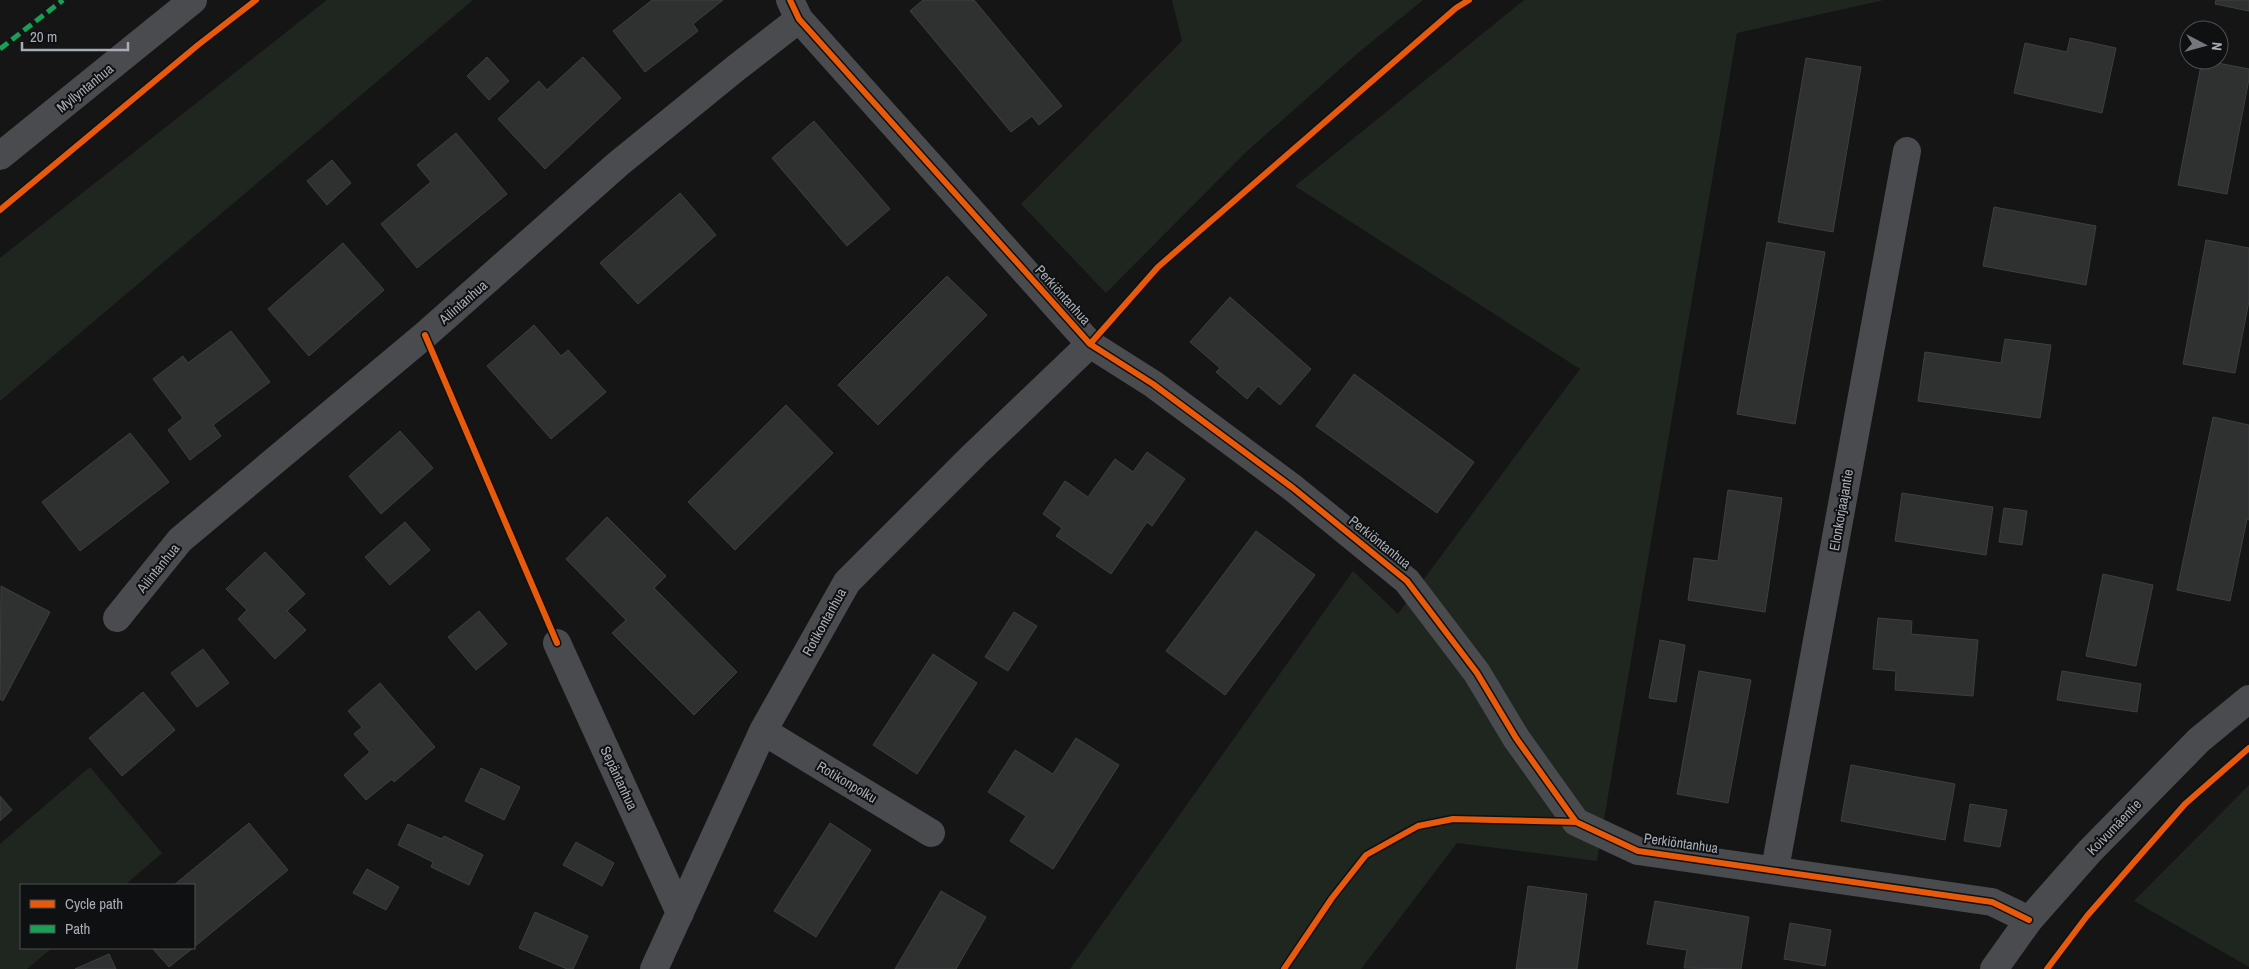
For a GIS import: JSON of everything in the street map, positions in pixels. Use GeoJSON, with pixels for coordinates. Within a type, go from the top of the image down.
{"type":"FeatureCollection","features":[{"type":"Feature","properties":{"kind":"street","name":"Myllyntanhua"},"geometry":{"type":"LineString","coordinates":[[0,156],[192,0]]}},
{"type":"Feature","properties":{"kind":"street","name":"Perkiöntanhua"},"geometry":{"type":"LineString","coordinates":[[794,9],[1090,344],[1153,384],[1293,488],[1407,580],[1477,673],[1516,738],[1576,822],[1638,850],[1992,902],[2029,920]]}},
{"type":"Feature","properties":{"kind":"street","name":"Ailintanhua"},"geometry":{"type":"LineString","coordinates":[[117,618],[180,540],[425,335],[618,164],[736,68],[794,9]]}},
{"type":"Feature","properties":{"kind":"street","name":"Elonkorjaajantie"},"geometry":{"type":"LineString","coordinates":[[1775,869],[1907,151]]}},
{"type":"Feature","properties":{"kind":"street","name":"Rotikontanhua"},"geometry":{"type":"LineString","coordinates":[[654,969],[763,731],[846,582],[975,454],[1090,344]]}},
{"type":"Feature","properties":{"kind":"street","name":"Sepäntanhua"},"geometry":{"type":"LineString","coordinates":[[557,643],[680,913]]}},
{"type":"Feature","properties":{"kind":"street","name":"Koivumäentie"},"geometry":{"type":"LineString","coordinates":[[1994,969],[2029,920],[2090,852],[2199,740],[2249,699]]}},
{"type":"Feature","properties":{"kind":"street","name":"Rotikonpolku"},"geometry":{"type":"LineString","coordinates":[[763,731],[931,833]]}},
{"type":"Feature","properties":{"kind":"shaded area"},"geometry":{"type":"Polygon","coordinates":[[[327,0],[473,0],[0,401],[0,258],[327,0]]]}},
{"type":"Feature","properties":{"kind":"shaded area"},"geometry":{"type":"Polygon","coordinates":[[[1172,0],[1423,0],[1358,53],[1245,153],[1106,293],[1021,204],[1182,41],[1172,0]]]}},
{"type":"Feature","properties":{"kind":"shaded area"},"geometry":{"type":"Polygon","coordinates":[[[1524,0],[1884,0],[1737,33],[1597,861],[1457,843],[1361,969],[1070,969],[1353,571],[1398,614],[1580,369],[1295,186],[1524,0]]]}},
{"type":"Feature","properties":{"kind":"shaded area"},"geometry":{"type":"Polygon","coordinates":[[[90,767],[162,853],[126,884],[20,884],[20,949],[51,949],[27,969],[0,969],[0,844],[90,767]]]}},
{"type":"Feature","properties":{"kind":"shaded area"},"geometry":{"type":"Polygon","coordinates":[[[2249,785],[2249,967],[2134,901],[2249,785]]]}},
{"type":"Feature","properties":{"kind":"building"},"geometry":{"type":"Polygon","coordinates":[[[652,0],[723,0],[693,24],[698,31],[645,72],[613,31],[652,0]]]}},
{"type":"Feature","properties":{"kind":"building"},"geometry":{"type":"Polygon","coordinates":[[[923,0],[974,0],[1062,106],[1039,125],[1032,116],[1011,132],[910,11],[923,0]]]}},
{"type":"Feature","properties":{"kind":"building"},"geometry":{"type":"Polygon","coordinates":[[[2216,0],[2249,0],[2249,11],[2215,4],[2216,0]]]}},
{"type":"Feature","properties":{"kind":"building"},"geometry":{"type":"Polygon","coordinates":[[[2070,38],[2116,48],[2102,113],[2014,93],[2025,43],[2067,52],[2070,38]]]}},
{"type":"Feature","properties":{"kind":"building"},"geometry":{"type":"Polygon","coordinates":[[[487,57],[509,81],[489,100],[467,76],[487,57]]]}},
{"type":"Feature","properties":{"kind":"building"},"geometry":{"type":"Polygon","coordinates":[[[583,57],[621,98],[545,169],[498,119],[539,81],[547,90],[583,57]]]}},
{"type":"Feature","properties":{"kind":"building"},"geometry":{"type":"Polygon","coordinates":[[[1806,58],[1861,67],[1833,232],[1778,222],[1806,58]]]}},
{"type":"Feature","properties":{"kind":"building"},"geometry":{"type":"Polygon","coordinates":[[[2229,65],[2249,69],[2249,79],[2227,194],[2178,185],[2200,70],[2229,70],[2229,65]]]}},
{"type":"Feature","properties":{"kind":"building"},"geometry":{"type":"Polygon","coordinates":[[[814,121],[890,209],[847,246],[772,158],[814,121]]]}},
{"type":"Feature","properties":{"kind":"building"},"geometry":{"type":"Polygon","coordinates":[[[456,133],[507,194],[417,268],[381,224],[431,182],[417,165],[456,133]]]}},
{"type":"Feature","properties":{"kind":"building"},"geometry":{"type":"Polygon","coordinates":[[[332,160],[351,183],[327,205],[307,181],[332,160]]]}},
{"type":"Feature","properties":{"kind":"building"},"geometry":{"type":"Polygon","coordinates":[[[680,193],[716,235],[638,304],[600,263],[680,193]]]}},
{"type":"Feature","properties":{"kind":"building"},"geometry":{"type":"Polygon","coordinates":[[[1994,207],[2096,226],[2086,285],[1983,266],[1994,207]]]}},
{"type":"Feature","properties":{"kind":"building"},"geometry":{"type":"Polygon","coordinates":[[[2206,240],[2249,248],[2249,301],[2235,373],[2183,364],[2206,240]]]}},
{"type":"Feature","properties":{"kind":"building"},"geometry":{"type":"Polygon","coordinates":[[[1767,242],[1825,252],[1795,424],[1737,414],[1767,242]]]}},
{"type":"Feature","properties":{"kind":"building"},"geometry":{"type":"Polygon","coordinates":[[[343,243],[384,290],[309,356],[268,309],[343,243]]]}},
{"type":"Feature","properties":{"kind":"building"},"geometry":{"type":"Polygon","coordinates":[[[947,276],[987,315],[878,425],[838,385],[947,276]]]}},
{"type":"Feature","properties":{"kind":"building"},"geometry":{"type":"Polygon","coordinates":[[[1230,297],[1311,369],[1280,405],[1258,386],[1247,399],[1216,372],[1220,368],[1190,342],[1230,297]]]}},
{"type":"Feature","properties":{"kind":"building"},"geometry":{"type":"Polygon","coordinates":[[[534,325],[561,356],[568,350],[606,392],[551,439],[487,366],[534,325]]]}},
{"type":"Feature","properties":{"kind":"building"},"geometry":{"type":"Polygon","coordinates":[[[231,331],[270,382],[213,425],[221,436],[190,460],[168,430],[183,418],[153,379],[183,356],[188,363],[231,331]]]}},
{"type":"Feature","properties":{"kind":"building"},"geometry":{"type":"Polygon","coordinates":[[[2005,339],[2051,345],[2040,418],[1918,401],[1925,352],[2001,363],[2005,339]]]}},
{"type":"Feature","properties":{"kind":"building"},"geometry":{"type":"Polygon","coordinates":[[[1354,374],[1474,462],[1437,513],[1316,426],[1354,374]]]}},
{"type":"Feature","properties":{"kind":"building"},"geometry":{"type":"Polygon","coordinates":[[[786,405],[833,453],[735,550],[688,502],[786,405]]]}},
{"type":"Feature","properties":{"kind":"building"},"geometry":{"type":"Polygon","coordinates":[[[2213,417],[2249,425],[2249,520],[2247,519],[2230,601],[2177,590],[2213,417]]]}},
{"type":"Feature","properties":{"kind":"building"},"geometry":{"type":"Polygon","coordinates":[[[400,431],[433,468],[381,514],[349,476],[400,431]]]}},
{"type":"Feature","properties":{"kind":"building"},"geometry":{"type":"Polygon","coordinates":[[[130,433],[169,482],[80,551],[42,502],[130,433]]]}},
{"type":"Feature","properties":{"kind":"building"},"geometry":{"type":"Polygon","coordinates":[[[1147,452],[1185,479],[1152,526],[1147,522],[1111,574],[1056,536],[1062,528],[1043,514],[1065,481],[1088,497],[1115,459],[1133,472],[1147,452]]]}},
{"type":"Feature","properties":{"kind":"building"},"geometry":{"type":"Polygon","coordinates":[[[1728,490],[1782,498],[1765,612],[1688,600],[1694,558],[1718,561],[1728,490]]]}},
{"type":"Feature","properties":{"kind":"building"},"geometry":{"type":"Polygon","coordinates":[[[1902,493],[1993,507],[1986,555],[1895,541],[1902,493]]]}},
{"type":"Feature","properties":{"kind":"building"},"geometry":{"type":"Polygon","coordinates":[[[2004,508],[2027,511],[2022,545],[1999,542],[2004,508]]]}},
{"type":"Feature","properties":{"kind":"building"},"geometry":{"type":"Polygon","coordinates":[[[607,517],[666,576],[654,588],[737,672],[694,715],[612,633],[626,620],[566,559],[607,517]]]}},
{"type":"Feature","properties":{"kind":"building"},"geometry":{"type":"Polygon","coordinates":[[[405,522],[430,550],[390,585],[365,557],[405,522]]]}},
{"type":"Feature","properties":{"kind":"building"},"geometry":{"type":"Polygon","coordinates":[[[1256,531],[1315,575],[1225,695],[1166,651],[1256,531]]]}},
{"type":"Feature","properties":{"kind":"building"},"geometry":{"type":"Polygon","coordinates":[[[265,552],[305,594],[287,611],[306,630],[275,659],[238,619],[247,610],[226,589],[265,552]]]}},
{"type":"Feature","properties":{"kind":"building"},"geometry":{"type":"Polygon","coordinates":[[[2103,574],[2153,585],[2136,666],[2086,656],[2103,574]]]}},
{"type":"Feature","properties":{"kind":"building"},"geometry":{"type":"Polygon","coordinates":[[[1,586],[50,612],[3,701],[0,699],[1,586]]]}},
{"type":"Feature","properties":{"kind":"building"},"geometry":{"type":"Polygon","coordinates":[[[479,611],[507,644],[476,670],[448,637],[479,611]]]}},
{"type":"Feature","properties":{"kind":"building"},"geometry":{"type":"Polygon","coordinates":[[[1014,612],[1037,626],[1008,671],[985,657],[1014,612]]]}},
{"type":"Feature","properties":{"kind":"building"},"geometry":{"type":"Polygon","coordinates":[[[1878,618],[1912,621],[1911,634],[1978,640],[1973,696],[1895,690],[1896,671],[1873,669],[1878,618]]]}},
{"type":"Feature","properties":{"kind":"building"},"geometry":{"type":"Polygon","coordinates":[[[1660,640],[1685,645],[1676,702],[1649,698],[1660,640]]]}},
{"type":"Feature","properties":{"kind":"building"},"geometry":{"type":"Polygon","coordinates":[[[203,649],[229,683],[197,707],[171,673],[203,649]]]}},
{"type":"Feature","properties":{"kind":"building"},"geometry":{"type":"Polygon","coordinates":[[[933,654],[977,683],[917,774],[873,745],[933,654]]]}},
{"type":"Feature","properties":{"kind":"building"},"geometry":{"type":"Polygon","coordinates":[[[1699,671],[1751,680],[1728,803],[1677,794],[1699,671]]]}},
{"type":"Feature","properties":{"kind":"building"},"geometry":{"type":"Polygon","coordinates":[[[2062,671],[2141,684],[2137,712],[2057,700],[2062,671]]]}},
{"type":"Feature","properties":{"kind":"building"},"geometry":{"type":"Polygon","coordinates":[[[380,683],[435,747],[394,782],[392,779],[366,800],[344,775],[370,752],[354,734],[362,727],[348,711],[380,683]]]}},
{"type":"Feature","properties":{"kind":"building"},"geometry":{"type":"Polygon","coordinates":[[[143,692],[175,730],[122,776],[89,738],[143,692]]]}},
{"type":"Feature","properties":{"kind":"building"},"geometry":{"type":"Polygon","coordinates":[[[1076,738],[1119,765],[1053,869],[1010,841],[1026,816],[988,792],[1015,750],[1053,774],[1076,738]]]}},
{"type":"Feature","properties":{"kind":"building"},"geometry":{"type":"Polygon","coordinates":[[[1851,765],[1955,784],[1945,840],[1841,821],[1851,765]]]}},
{"type":"Feature","properties":{"kind":"building"},"geometry":{"type":"Polygon","coordinates":[[[481,768],[520,787],[504,820],[465,801],[481,768]]]}},
{"type":"Feature","properties":{"kind":"building"},"geometry":{"type":"Polygon","coordinates":[[[0,796],[12,810],[0,821],[0,796]]]}},
{"type":"Feature","properties":{"kind":"building"},"geometry":{"type":"Polygon","coordinates":[[[1970,804],[2007,810],[2000,847],[1964,841],[1970,804]]]}},
{"type":"Feature","properties":{"kind":"building"},"geometry":{"type":"Polygon","coordinates":[[[249,823],[288,870],[195,946],[195,884],[175,884],[249,823]]]}},
{"type":"Feature","properties":{"kind":"building"},"geometry":{"type":"Polygon","coordinates":[[[830,823],[871,850],[816,937],[774,911],[830,823]]]}},
{"type":"Feature","properties":{"kind":"building"},"geometry":{"type":"Polygon","coordinates":[[[408,824],[442,839],[444,836],[483,855],[469,885],[431,867],[433,862],[398,845],[408,824]]]}},
{"type":"Feature","properties":{"kind":"building"},"geometry":{"type":"Polygon","coordinates":[[[576,842],[614,863],[602,886],[563,865],[576,842]]]}},
{"type":"Feature","properties":{"kind":"building"},"geometry":{"type":"Polygon","coordinates":[[[367,869],[399,887],[386,910],[353,893],[367,869]]]}},
{"type":"Feature","properties":{"kind":"building"},"geometry":{"type":"Polygon","coordinates":[[[1528,886],[1587,894],[1577,969],[1516,969],[1528,886]]]}},
{"type":"Feature","properties":{"kind":"building"},"geometry":{"type":"Polygon","coordinates":[[[941,891],[986,917],[956,969],[895,969],[941,891]]]}},
{"type":"Feature","properties":{"kind":"building"},"geometry":{"type":"Polygon","coordinates":[[[1655,901],[1749,917],[1741,969],[1684,968],[1687,950],[1647,944],[1655,901]]]}},
{"type":"Feature","properties":{"kind":"building"},"geometry":{"type":"Polygon","coordinates":[[[535,912],[588,936],[573,969],[567,969],[519,948],[535,912]]]}},
{"type":"Feature","properties":{"kind":"building"},"geometry":{"type":"Polygon","coordinates":[[[1790,923],[1831,930],[1825,966],[1784,959],[1790,923]]]}},
{"type":"Feature","properties":{"kind":"building"},"geometry":{"type":"Polygon","coordinates":[[[153,949],[192,949],[169,967],[153,949]]]}},
{"type":"Feature","properties":{"kind":"building"},"geometry":{"type":"Polygon","coordinates":[[[109,954],[116,969],[75,969],[109,954]]]}},
{"type":"Feature","properties":{"kind":"marked path"},"geometry":{"type":"LineString","coordinates":[[0,49],[63,0]]}},
{"type":"Feature","properties":{"kind":"cycle path"},"geometry":{"type":"LineString","coordinates":[[0,210],[198,45],[256,0]]}},
{"type":"Feature","properties":{"kind":"cycle path"},"geometry":{"type":"LineString","coordinates":[[790,0],[799,19],[1090,344],[1153,384],[1293,488],[1407,581],[1477,673],[1516,738],[1576,822],[1638,851],[1992,902],[2029,920]]}},
{"type":"Feature","properties":{"kind":"cycle path"},"geometry":{"type":"LineString","coordinates":[[1090,344],[1158,267],[1456,8],[1469,0]]}},
{"type":"Feature","properties":{"kind":"cycle path"},"geometry":{"type":"LineString","coordinates":[[425,335],[557,643]]}},
{"type":"Feature","properties":{"kind":"cycle path"},"geometry":{"type":"LineString","coordinates":[[2047,969],[2087,916],[2185,804],[2249,748]]}},
{"type":"Feature","properties":{"kind":"cycle path"},"geometry":{"type":"LineString","coordinates":[[1284,969],[1332,898],[1366,855],[1418,826],[1453,819],[1576,822]]}}]}
